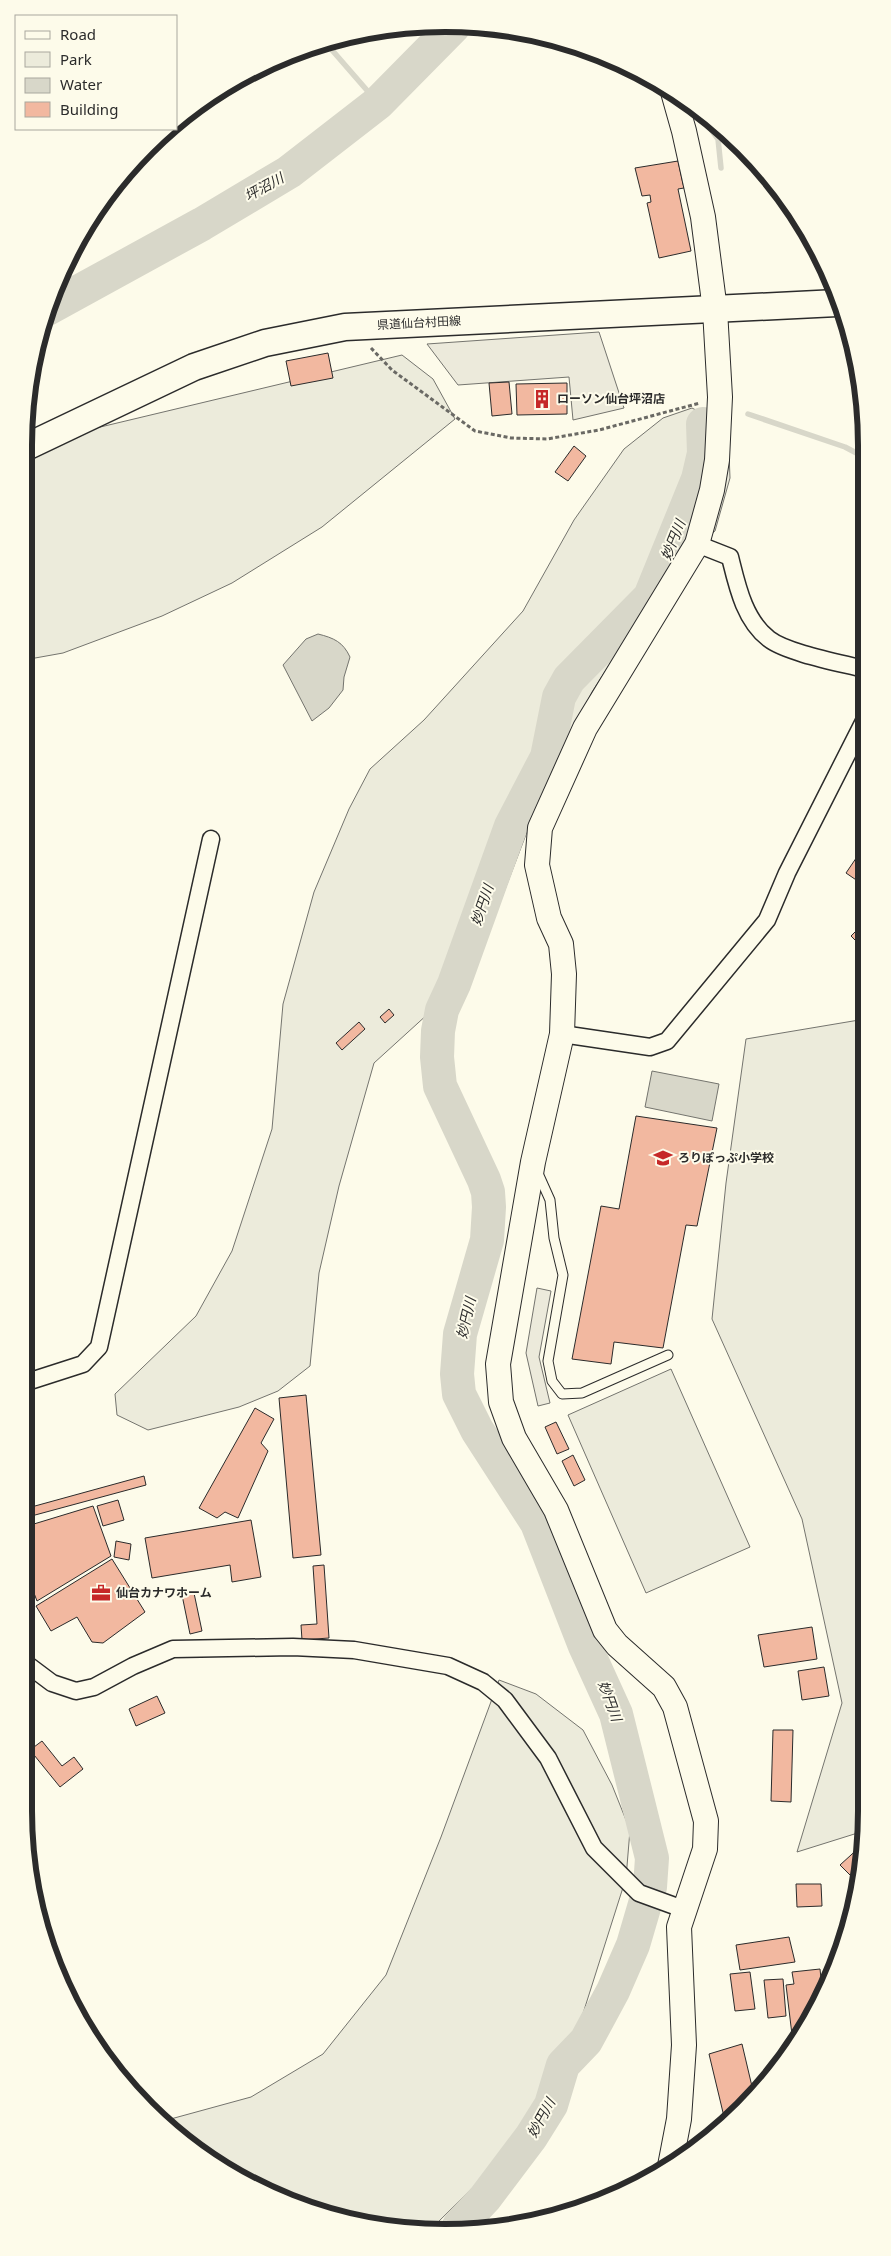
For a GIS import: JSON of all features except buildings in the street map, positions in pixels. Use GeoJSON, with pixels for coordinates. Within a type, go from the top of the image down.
{"type":"FeatureCollection","features":[{"type":"Feature","properties":{"kind":"main road","name":"県道仙台村田線"},"geometry":{"type":"LineString","coordinates":[[32,444],[194,367],[265,343],[357,326],[833,303]]}},
{"type":"Feature","properties":{"kind":"street"},"geometry":{"type":"LineString","coordinates":[[672,2156],[679,2119],[684,2045],[679,1927],[683,1909],[705,1849],[706,1821],[675,1707],[664,1687],[617,1645],[605,1630],[556,1510],[514,1438],[501,1402],[498,1364],[533,1162],[562,1034],[564,974],[561,944],[549,918],[537,865],[540,828],[585,728],[697,544],[712,490],[717,460],[720,397],[716,310],[703,217],[676,103]]}},
{"type":"Feature","properties":{"kind":"street"},"geometry":{"type":"LineString","coordinates":[[697,544],[730,557],[744,605],[756,625],[769,639],[784,647],[858,667]]}},
{"type":"Feature","properties":{"kind":"street"},"geometry":{"type":"LineString","coordinates":[[562,1034],[650,1047],[667,1041],[767,920],[787,873],[858,732]]}},
{"type":"Feature","properties":{"kind":"street"},"geometry":{"type":"LineString","coordinates":[[32,1380],[83,1364],[99,1347],[211,839]]}},
{"type":"Feature","properties":{"kind":"street"},"geometry":{"type":"LineString","coordinates":[[32,1668],[52,1683],[76,1691],[94,1687],[132,1666],[173,1649],[294,1647],[354,1650],[448,1666],[483,1682],[505,1700],[548,1758],[594,1848],[639,1892],[683,1909]]}},
{"type":"Feature","properties":{"kind":"lane"},"geometry":{"type":"LineString","coordinates":[[533,1162],[550,1200],[554,1238],[563,1275],[548,1360],[552,1381],[562,1394],[582,1393],[668,1355]]}},
{"type":"Feature","properties":{"kind":"path"},"geometry":{"type":"LineString","coordinates":[[357,326],[370,347],[392,370],[475,431],[511,438],[547,439],[599,430],[720,397]]}},
{"type":"Feature","properties":{"kind":"green space"},"geometry":{"type":"Polygon","coordinates":[[[402,355],[433,379],[455,419],[322,527],[232,583],[162,616],[63,653],[32,659],[32,452],[92,429],[402,355]]]}},
{"type":"Feature","properties":{"kind":"green space"},"geometry":{"type":"Polygon","coordinates":[[[692,408],[728,427],[730,478],[715,531],[674,563],[592,692],[535,811],[473,973],[374,1063],[339,1186],[319,1273],[310,1366],[278,1391],[239,1407],[148,1430],[117,1415],[115,1394],[196,1316],[232,1251],[272,1129],[283,1004],[314,892],[349,809],[370,769],[424,720],[523,611],[574,520],[624,449],[663,418],[692,408]]]}},
{"type":"Feature","properties":{"kind":"green space"},"geometry":{"type":"Polygon","coordinates":[[[858,1020],[858,1833],[797,1852],[842,1703],[802,1519],[712,1319],[726,1183],[746,1039],[858,1020]]]}},
{"type":"Feature","properties":{"kind":"green space"},"geometry":{"type":"Polygon","coordinates":[[[671,1369],[750,1547],[646,1593],[568,1415],[671,1369]]]}},
{"type":"Feature","properties":{"kind":"green space"},"geometry":{"type":"Polygon","coordinates":[[[499,1680],[536,1694],[583,1730],[612,1785],[630,1830],[626,1878],[573,2045],[517,2144],[436,2224],[418,2223],[365,2216],[313,2202],[287,2192],[263,2181],[216,2154],[171,2119],[251,2097],[323,2054],[386,1975],[441,1837],[499,1680]]]}},
{"type":"Feature","properties":{"kind":"shaded area"},"geometry":{"type":"Polygon","coordinates":[[[599,332],[624,408],[573,420],[569,377],[458,385],[427,344],[599,332]]]}},
{"type":"Feature","properties":{"kind":"shaded area"},"geometry":{"type":"Polygon","coordinates":[[[537,1288],[551,1291],[539,1357],[550,1403],[538,1406],[526,1353],[537,1288]]]}},
{"type":"Feature","properties":{"kind":"water"},"geometry":{"type":"Polygon","coordinates":[[[318,634],[337,641],[350,657],[344,677],[343,690],[329,708],[312,721],[283,665],[306,639],[318,634]]]}},
{"type":"Feature","properties":{"kind":"water"},"geometry":{"type":"Polygon","coordinates":[[[652,1071],[719,1084],[712,1121],[645,1107],[652,1071]]]}},
{"type":"Feature","properties":{"kind":"waterway","name":"坪沼川"},"geometry":{"type":"LineString","coordinates":[[58,303],[202,224],[289,172],[378,103],[448,32]]}},
{"type":"Feature","properties":{"kind":"waterway"},"geometry":{"type":"LineString","coordinates":[[331,49],[378,103]]}},
{"type":"Feature","properties":{"kind":"waterway"},"geometry":{"type":"LineString","coordinates":[[711,129],[718,139],[721,168]]}},
{"type":"Feature","properties":{"kind":"waterway"},"geometry":{"type":"LineString","coordinates":[[748,414],[845,447],[858,454]]}},
{"type":"Feature","properties":{"kind":"waterway","name":"妙円川"},"geometry":{"type":"LineString","coordinates":[[461,2223],[485,2198],[531,2137],[551,2105],[563,2065],[586,2041],[613,1991],[633,1945],[650,1887],[652,1858],[616,1714],[585,1646],[537,1523],[477,1430],[459,1394],[457,1374],[460,1334],[487,1240],[489,1207],[488,1192],[484,1180],[440,1086],[437,1057],[438,1031],[442,1010],[454,984],[511,826],[547,757],[559,697],[569,679],[650,597],[698,479],[704,453],[703,424]]}},
{"type":"Feature","properties":{"kind":"place","name":"ローソン仙台坪沼店"},"geometry":{"type":"Point","coordinates":[542,399]}},
{"type":"Feature","properties":{"kind":"place","name":"ろりぽっぷ小学校"},"geometry":{"type":"Point","coordinates":[663,1158]}},
{"type":"Feature","properties":{"kind":"place","name":"仙台カナワホーム"},"geometry":{"type":"Point","coordinates":[101,1593]}}]}
